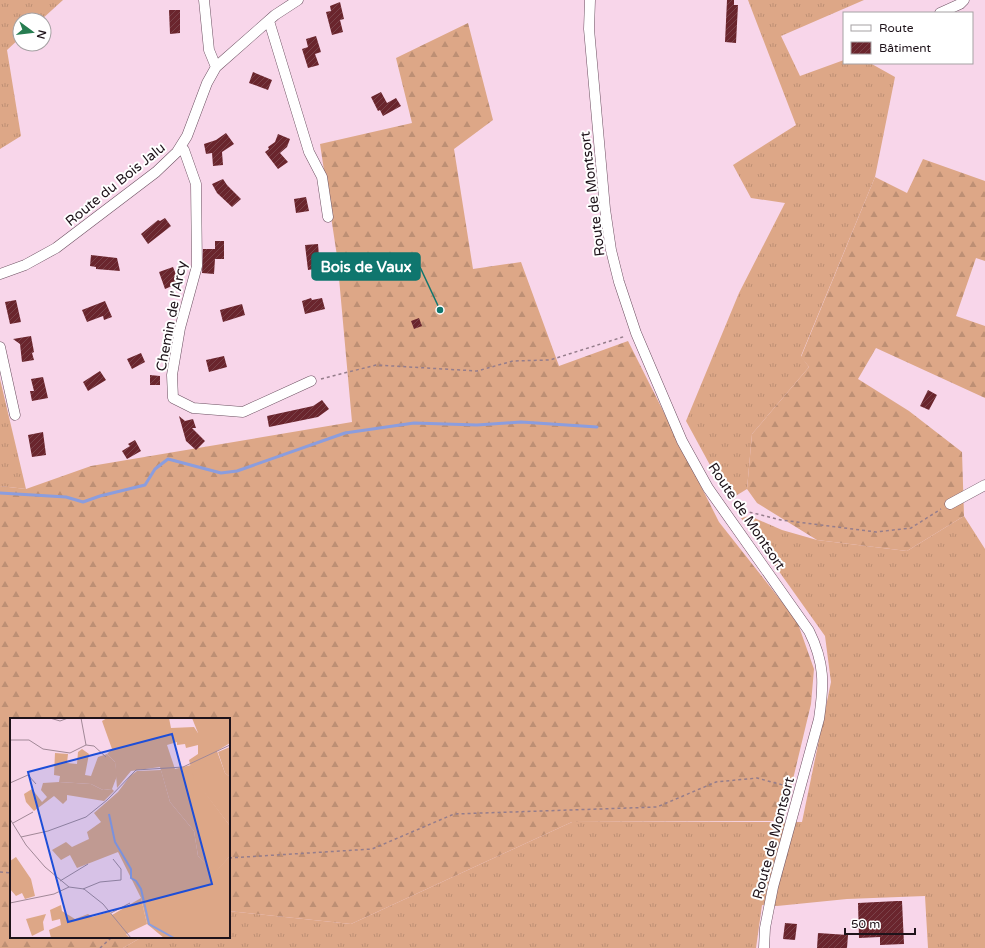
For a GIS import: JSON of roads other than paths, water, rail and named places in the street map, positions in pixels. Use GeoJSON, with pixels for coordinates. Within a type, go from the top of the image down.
{"type":"FeatureCollection","features":[{"type":"Feature","properties":{"kind":"street"},"geometry":{"type":"LineString","coordinates":[[204,0],[209,50],[216,67]]}},
{"type":"Feature","properties":{"kind":"street","name":"Route du Bois Jalu"},"geometry":{"type":"LineString","coordinates":[[0,274],[25,265],[56,248],[156,172],[181,147],[196,118],[207,83],[216,67],[268,21],[298,0]]}},
{"type":"Feature","properties":{"kind":"street","name":"Route de Montsort"},"geometry":{"type":"LineString","coordinates":[[590,0],[589,29],[605,209],[616,269],[636,332],[682,441],[708,488],[809,631],[818,649],[823,668],[823,693],[819,720],[773,887],[765,928],[764,948]]}},
{"type":"Feature","properties":{"kind":"street"},"geometry":{"type":"LineString","coordinates":[[942,12],[960,4],[964,0]]}},
{"type":"Feature","properties":{"kind":"street"},"geometry":{"type":"LineString","coordinates":[[268,21],[309,152],[322,177],[328,218]]}},
{"type":"Feature","properties":{"kind":"street","name":"Chemin de l'Arcy"},"geometry":{"type":"LineString","coordinates":[[181,147],[184,150],[196,184],[197,266],[180,328],[172,375],[173,398],[194,408],[243,412],[311,382]]}},
{"type":"Feature","properties":{"kind":"street"},"geometry":{"type":"LineString","coordinates":[[0,347],[15,415]]}},
{"type":"Feature","properties":{"kind":"street"},"geometry":{"type":"LineString","coordinates":[[950,504],[985,485]]}},
{"type":"Feature","properties":{"kind":"waterway"},"geometry":{"type":"LineString","coordinates":[[0,493],[66,497],[83,502],[100,496],[145,485],[155,469],[168,459],[221,473],[237,471],[345,433],[414,423],[477,425],[521,422],[597,427]]}},
{"type":"Feature","properties":{"kind":"place","name":"Bois de Vaux"},"geometry":{"type":"Point","coordinates":[440,310]}}]}
